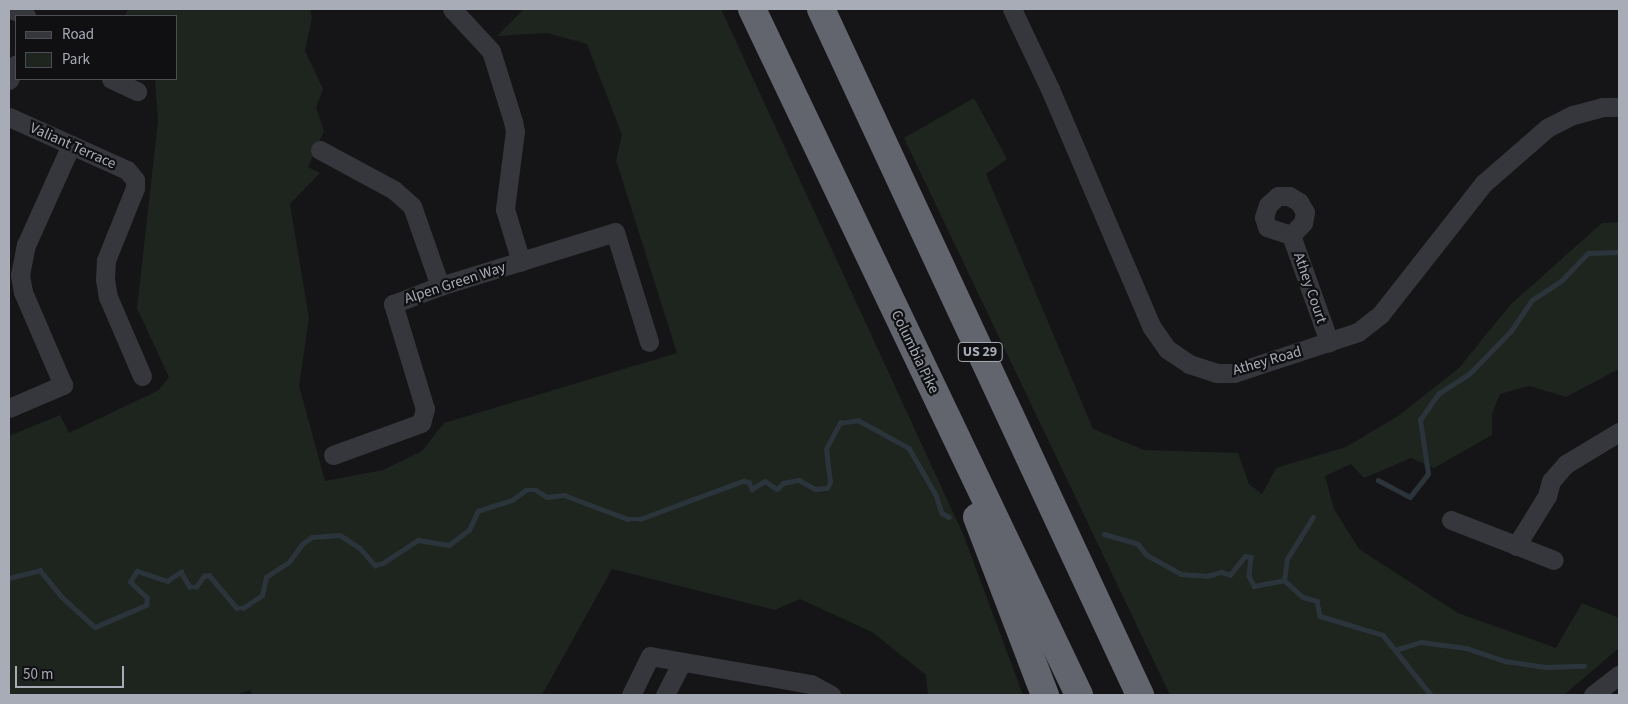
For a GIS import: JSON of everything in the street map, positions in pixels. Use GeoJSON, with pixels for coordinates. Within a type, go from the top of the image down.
{"type":"FeatureCollection","features":[{"type":"Feature","properties":{"kind":"highway","name":"Columbia Pike"},"geometry":{"type":"LineString","coordinates":[[752,9],[890,302],[1079,695]]}},
{"type":"Feature","properties":{"kind":"highway","name":"US 29"},"geometry":{"type":"LineString","coordinates":[[821,9],[1140,695]]}},
{"type":"Feature","properties":{"kind":"highway"},"geometry":{"type":"LineString","coordinates":[[890,302],[1045,695]]}},
{"type":"Feature","properties":{"kind":"street"},"geometry":{"type":"LineString","coordinates":[[11,9],[24,15]]}},
{"type":"Feature","properties":{"kind":"street"},"geometry":{"type":"LineString","coordinates":[[452,9],[491,51],[513,121],[515,132],[505,209],[521,262]]}},
{"type":"Feature","properties":{"kind":"street","name":"Athey Road"},"geometry":{"type":"LineString","coordinates":[[1012,9],[1050,89],[1151,326],[1167,349],[1189,364],[1216,373],[1234,372],[1358,332],[1380,315],[1476,190],[1547,128],[1573,115],[1602,107],[1619,107]]}},
{"type":"Feature","properties":{"kind":"street"},"geometry":{"type":"LineString","coordinates":[[9,80],[15,66]]}},
{"type":"Feature","properties":{"kind":"street"},"geometry":{"type":"LineString","coordinates":[[113,80],[137,91]]}},
{"type":"Feature","properties":{"kind":"street","name":"Valiant Terrace"},"geometry":{"type":"LineString","coordinates":[[9,117],[127,170],[135,180],[106,260],[105,279],[108,297],[142,376]]}},
{"type":"Feature","properties":{"kind":"street"},"geometry":{"type":"LineString","coordinates":[[9,408],[63,385],[23,292],[20,275],[26,245],[71,145]]}},
{"type":"Feature","properties":{"kind":"street"},"geometry":{"type":"LineString","coordinates":[[320,150],[394,190],[412,206],[440,286]]}},
{"type":"Feature","properties":{"kind":"street","name":"Alpen Green Way"},"geometry":{"type":"LineString","coordinates":[[333,455],[421,423],[425,409],[392,304],[440,286],[615,232],[649,342]]}},
{"type":"Feature","properties":{"kind":"street","name":"Athey Court"},"geometry":{"type":"LineString","coordinates":[[1291,235],[1329,342]]}},
{"type":"Feature","properties":{"kind":"street"},"geometry":{"type":"LineString","coordinates":[[1516,546],[1547,496],[1551,480],[1566,464],[1619,432]]}},
{"type":"Feature","properties":{"kind":"street"},"geometry":{"type":"LineString","coordinates":[[1450,520],[1554,560]]}},
{"type":"Feature","properties":{"kind":"street"},"geometry":{"type":"LineString","coordinates":[[631,695],[650,656],[811,684],[831,695]]}},
{"type":"Feature","properties":{"kind":"street"},"geometry":{"type":"LineString","coordinates":[[665,695],[682,662]]}},
{"type":"Feature","properties":{"kind":"street"},"geometry":{"type":"LineString","coordinates":[[1593,695],[1619,675]]}},
{"type":"Feature","properties":{"kind":"green space"},"geometry":{"type":"Polygon","coordinates":[[[128,9],[310,9],[312,18],[305,51],[323,89],[316,108],[324,131],[308,167],[320,173],[290,204],[309,318],[299,386],[325,481],[383,470],[422,451],[444,423],[677,353],[616,160],[622,135],[587,44],[547,33],[497,36],[524,9],[721,9],[963,534],[1023,695],[928,695],[926,675],[872,632],[800,599],[775,610],[612,569],[542,695],[253,695],[250,690],[235,695],[9,695],[9,436],[60,415],[69,433],[159,390],[169,377],[137,308],[158,121],[155,80],[178,80],[178,15],[125,15],[128,9]]]}},
{"type":"Feature","properties":{"kind":"green space"},"geometry":{"type":"Polygon","coordinates":[[[974,98],[1007,159],[986,174],[1093,429],[1144,450],[1238,453],[1249,484],[1262,494],[1276,468],[1346,447],[1398,416],[1459,368],[1511,304],[1602,223],[1619,222],[1619,369],[1566,397],[1529,386],[1500,394],[1492,414],[1492,435],[1434,468],[1411,458],[1364,478],[1351,464],[1325,476],[1334,509],[1359,549],[1458,613],[1556,648],[1582,603],[1619,618],[1619,648],[1564,695],[1170,695],[904,138],[974,98]]]}},
{"type":"Feature","properties":{"kind":"waterway"},"geometry":{"type":"LineString","coordinates":[[1378,480],[1410,497],[1428,474],[1420,420],[1438,394],[1469,374],[1511,331],[1532,300],[1560,282],[1588,253],[1619,252]]}},
{"type":"Feature","properties":{"kind":"waterway"},"geometry":{"type":"LineString","coordinates":[[9,578],[40,570],[61,596],[95,627],[146,605],[147,598],[130,582],[137,571],[167,581],[181,572],[190,587],[196,587],[204,576],[209,575],[237,608],[243,608],[262,595],[266,577],[289,562],[302,544],[312,537],[340,535],[360,548],[375,565],[383,563],[418,540],[449,545],[469,530],[478,511],[512,500],[526,490],[536,490],[547,497],[564,495],[628,519],[640,519],[743,481],[749,482],[752,489],[765,481],[777,489],[783,483],[799,480],[815,489],[827,488],[830,482],[826,449],[840,423],[858,420],[909,448],[936,495],[942,513],[949,517]]}},
{"type":"Feature","properties":{"kind":"waterway"},"geometry":{"type":"LineString","coordinates":[[1284,580],[1287,559],[1313,517]]}},
{"type":"Feature","properties":{"kind":"waterway"},"geometry":{"type":"LineString","coordinates":[[1104,534],[1138,544],[1147,555],[1181,574],[1207,576],[1221,572],[1230,575],[1245,556],[1251,557],[1249,576],[1254,586],[1284,580],[1303,597],[1317,601],[1320,616],[1383,635],[1431,695]]}},
{"type":"Feature","properties":{"kind":"waterway"},"geometry":{"type":"LineString","coordinates":[[1395,650],[1421,642],[1466,648],[1505,661],[1546,667],[1584,666]]}}]}
